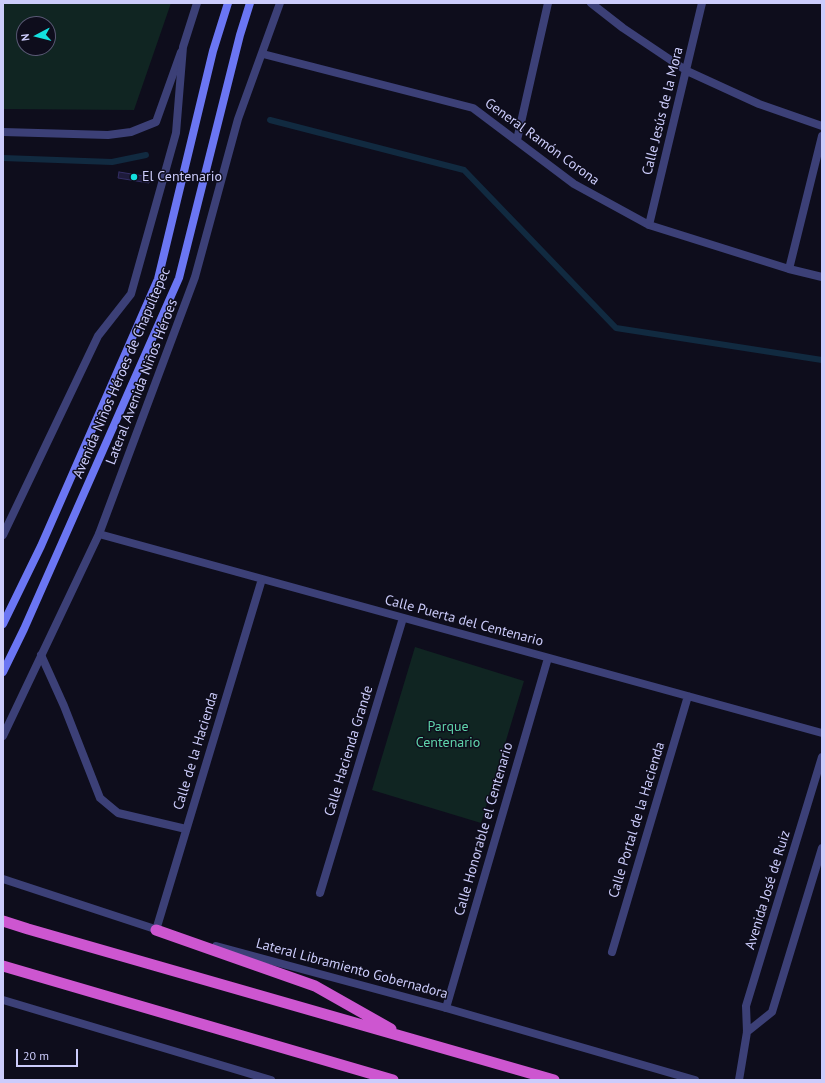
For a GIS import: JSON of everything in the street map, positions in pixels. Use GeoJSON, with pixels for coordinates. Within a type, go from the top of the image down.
{"type":"FeatureCollection","features":[{"type":"Feature","properties":{"kind":"highway"},"geometry":{"type":"LineString","coordinates":[[3,921],[554,1080]]}},
{"type":"Feature","properties":{"kind":"highway"},"geometry":{"type":"LineString","coordinates":[[156,930],[315,986],[407,1038]]}},
{"type":"Feature","properties":{"kind":"highway"},"geometry":{"type":"LineString","coordinates":[[3,966],[393,1080]]}},
{"type":"Feature","properties":{"kind":"main road","name":"Avenida Niños Héroes de Chapultepec"},"geometry":{"type":"LineString","coordinates":[[3,624],[40,546],[158,279],[213,51],[228,3]]}},
{"type":"Feature","properties":{"kind":"main road","name":"Avenida Niños Héroes de Chapultepec"},"geometry":{"type":"LineString","coordinates":[[3,672],[27,622],[179,278],[240,35],[250,3]]}},
{"type":"Feature","properties":{"kind":"street"},"geometry":{"type":"LineString","coordinates":[[3,132],[108,135],[131,132],[156,122],[197,3]]}},
{"type":"Feature","properties":{"kind":"street","name":"Lateral Avenida Niños Héroes"},"geometry":{"type":"LineString","coordinates":[[3,736],[99,534],[195,277],[238,119],[263,54],[280,3]]}},
{"type":"Feature","properties":{"kind":"street"},"geometry":{"type":"LineString","coordinates":[[518,140],[548,3]]}},
{"type":"Feature","properties":{"kind":"street"},"geometry":{"type":"LineString","coordinates":[[591,3],[623,28],[687,71],[759,104],[822,126]]}},
{"type":"Feature","properties":{"kind":"street","name":"Calle Jesús de la Mora"},"geometry":{"type":"LineString","coordinates":[[649,226],[702,3]]}},
{"type":"Feature","properties":{"kind":"street"},"geometry":{"type":"LineString","coordinates":[[3,535],[98,336],[131,294],[176,133],[183,47]]}},
{"type":"Feature","properties":{"kind":"street","name":"General Ramón Corona"},"geometry":{"type":"LineString","coordinates":[[263,54],[473,108],[518,140],[574,184],[649,226],[789,269],[822,277]]}},
{"type":"Feature","properties":{"kind":"street"},"geometry":{"type":"LineString","coordinates":[[789,269],[822,136]]}},
{"type":"Feature","properties":{"kind":"street","name":"Calle Puerta del Centenario"},"geometry":{"type":"LineString","coordinates":[[99,534],[822,734]]}},
{"type":"Feature","properties":{"kind":"street","name":"Calle de la Hacienda"},"geometry":{"type":"LineString","coordinates":[[156,930],[262,579]]}},
{"type":"Feature","properties":{"kind":"street","name":"Calle Hacienda Grande"},"geometry":{"type":"LineString","coordinates":[[320,893],[403,618]]}},
{"type":"Feature","properties":{"kind":"street"},"geometry":{"type":"LineString","coordinates":[[41,654],[64,706],[100,798],[118,813],[186,828]]}},
{"type":"Feature","properties":{"kind":"street","name":"Calle Honorable el Centenario"},"geometry":{"type":"LineString","coordinates":[[446,1008],[548,658]]}},
{"type":"Feature","properties":{"kind":"street","name":"Calle Portal de la Hacienda"},"geometry":{"type":"LineString","coordinates":[[612,952],[688,696]]}},
{"type":"Feature","properties":{"kind":"street","name":"Avenida José de Ruiz"},"geometry":{"type":"LineString","coordinates":[[739,1080],[747,1032],[746,1006],[822,757]]}},
{"type":"Feature","properties":{"kind":"street"},"geometry":{"type":"LineString","coordinates":[[747,1032],[772,1012],[822,848]]}},
{"type":"Feature","properties":{"kind":"street","name":"Lateral Libramiento Gobernadora"},"geometry":{"type":"LineString","coordinates":[[3,879],[156,930],[446,1008],[695,1080]]}},
{"type":"Feature","properties":{"kind":"street"},"geometry":{"type":"LineString","coordinates":[[3,1000],[271,1080]]}},
{"type":"Feature","properties":{"kind":"green space"},"geometry":{"type":"Polygon","coordinates":[[[3,3],[171,3],[134,110],[3,109],[3,3]]]}},
{"type":"Feature","properties":{"kind":"green space","name":"Parque Centenario"},"geometry":{"type":"Polygon","coordinates":[[[415,647],[524,681],[481,823],[372,790],[415,647]]]}},
{"type":"Feature","properties":{"kind":"building","name":"El Centenario"},"geometry":{"type":"Polygon","coordinates":[[[119,172],[150,177],[149,183],[118,178],[119,172]]]}},
{"type":"Feature","properties":{"kind":"waterway"},"geometry":{"type":"LineString","coordinates":[[270,120],[464,170],[616,328],[822,360]]}},
{"type":"Feature","properties":{"kind":"waterway"},"geometry":{"type":"LineString","coordinates":[[3,158],[112,162],[146,155]]}},
{"type":"Feature","properties":{"kind":"place","name":"El Centenario"},"geometry":{"type":"Point","coordinates":[134,177]}}]}
